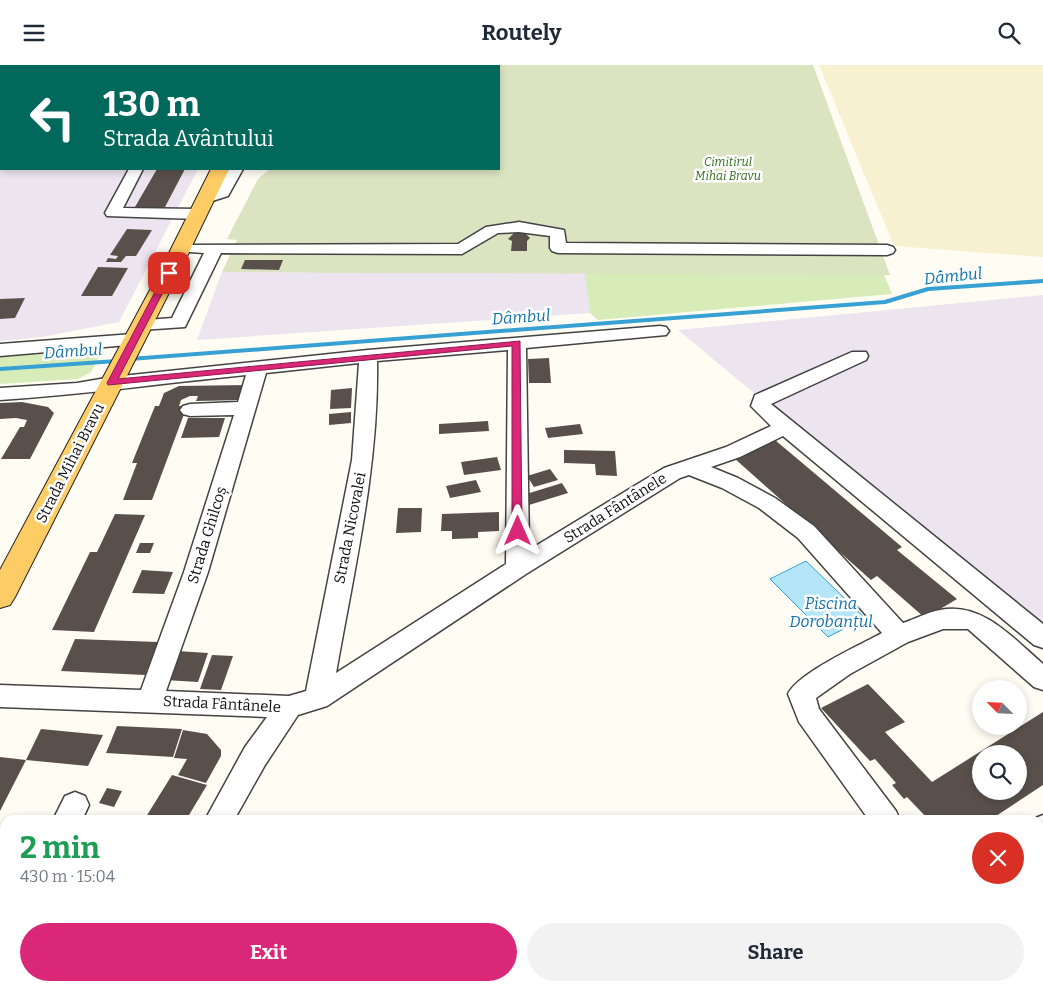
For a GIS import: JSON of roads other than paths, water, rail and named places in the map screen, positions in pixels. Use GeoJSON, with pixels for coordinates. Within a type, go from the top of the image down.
{"type":"FeatureCollection","features":[{"type":"Feature","properties":{"kind":"main road","name":"Strada Mihai Bravu"},"geometry":{"type":"LineString","coordinates":[[0,597],[182,248],[220,170]]}},
{"type":"Feature","properties":{"kind":"street"},"geometry":{"type":"LineString","coordinates":[[135,170],[113,213],[202,206],[223,193],[235,170]]}},
{"type":"Feature","properties":{"kind":"street"},"geometry":{"type":"LineString","coordinates":[[182,248],[462,249],[481,235],[497,228],[546,229],[558,233],[558,247],[888,250]]}},
{"type":"Feature","properties":{"kind":"street"},"geometry":{"type":"LineString","coordinates":[[0,350],[137,332],[179,323],[215,249]]}},
{"type":"Feature","properties":{"kind":"street"},"geometry":{"type":"LineString","coordinates":[[0,394],[77,389],[114,378],[258,368],[368,356],[660,331]]}},
{"type":"Feature","properties":{"kind":"street"},"geometry":{"type":"LineString","coordinates":[[517,343],[518,568]]}},
{"type":"Feature","properties":{"kind":"street","name":"Strada Nicovalei"},"geometry":{"type":"LineString","coordinates":[[318,698],[363,460],[368,396],[368,356]]}},
{"type":"Feature","properties":{"kind":"street"},"geometry":{"type":"LineString","coordinates":[[859,356],[762,399],[761,406],[1043,637]]}},
{"type":"Feature","properties":{"kind":"street","name":"Strada Ghilcoș"},"geometry":{"type":"LineString","coordinates":[[150,701],[196,572],[258,368]]}},
{"type":"Feature","properties":{"kind":"street"},"geometry":{"type":"LineString","coordinates":[[77,389],[80,399],[98,410]]}},
{"type":"Feature","properties":{"kind":"street"},"geometry":{"type":"LineString","coordinates":[[190,410],[246,408]]}},
{"type":"Feature","properties":{"kind":"street","name":"Strada Fântânele"},"geometry":{"type":"LineString","coordinates":[[0,696],[289,707],[318,698],[518,568],[672,473],[733,452],[785,427]]}},
{"type":"Feature","properties":{"kind":"street"},"geometry":{"type":"LineString","coordinates":[[689,467],[730,483],[767,503],[806,532],[899,635]]}},
{"type":"Feature","properties":{"kind":"street"},"geometry":{"type":"LineString","coordinates":[[882,815],[808,714],[801,694],[841,667],[899,635],[941,619],[963,618],[976,622],[1043,679]]}},
{"type":"Feature","properties":{"kind":"street"},"geometry":{"type":"LineString","coordinates":[[221,815],[255,756],[289,707]]}},
{"type":"Feature","properties":{"kind":"water","name":"Piscina Dorobanțul"},"geometry":{"type":"Polygon","coordinates":[[[806,561],[865,618],[828,637],[770,579],[806,561]]]}},
{"type":"Feature","properties":{"kind":"waterway","name":"Dâmbul"},"geometry":{"type":"LineString","coordinates":[[130,359],[885,302],[928,289],[1043,281]]}},
{"type":"Feature","properties":{"kind":"waterway","name":"Dâmbul"},"geometry":{"type":"LineString","coordinates":[[0,369],[117,361]]}},
{"type":"Feature","properties":{"kind":"park label","name":"Cimitirul Mihai Bravu"},"geometry":{"type":"Point","coordinates":[728,169]}}]}
